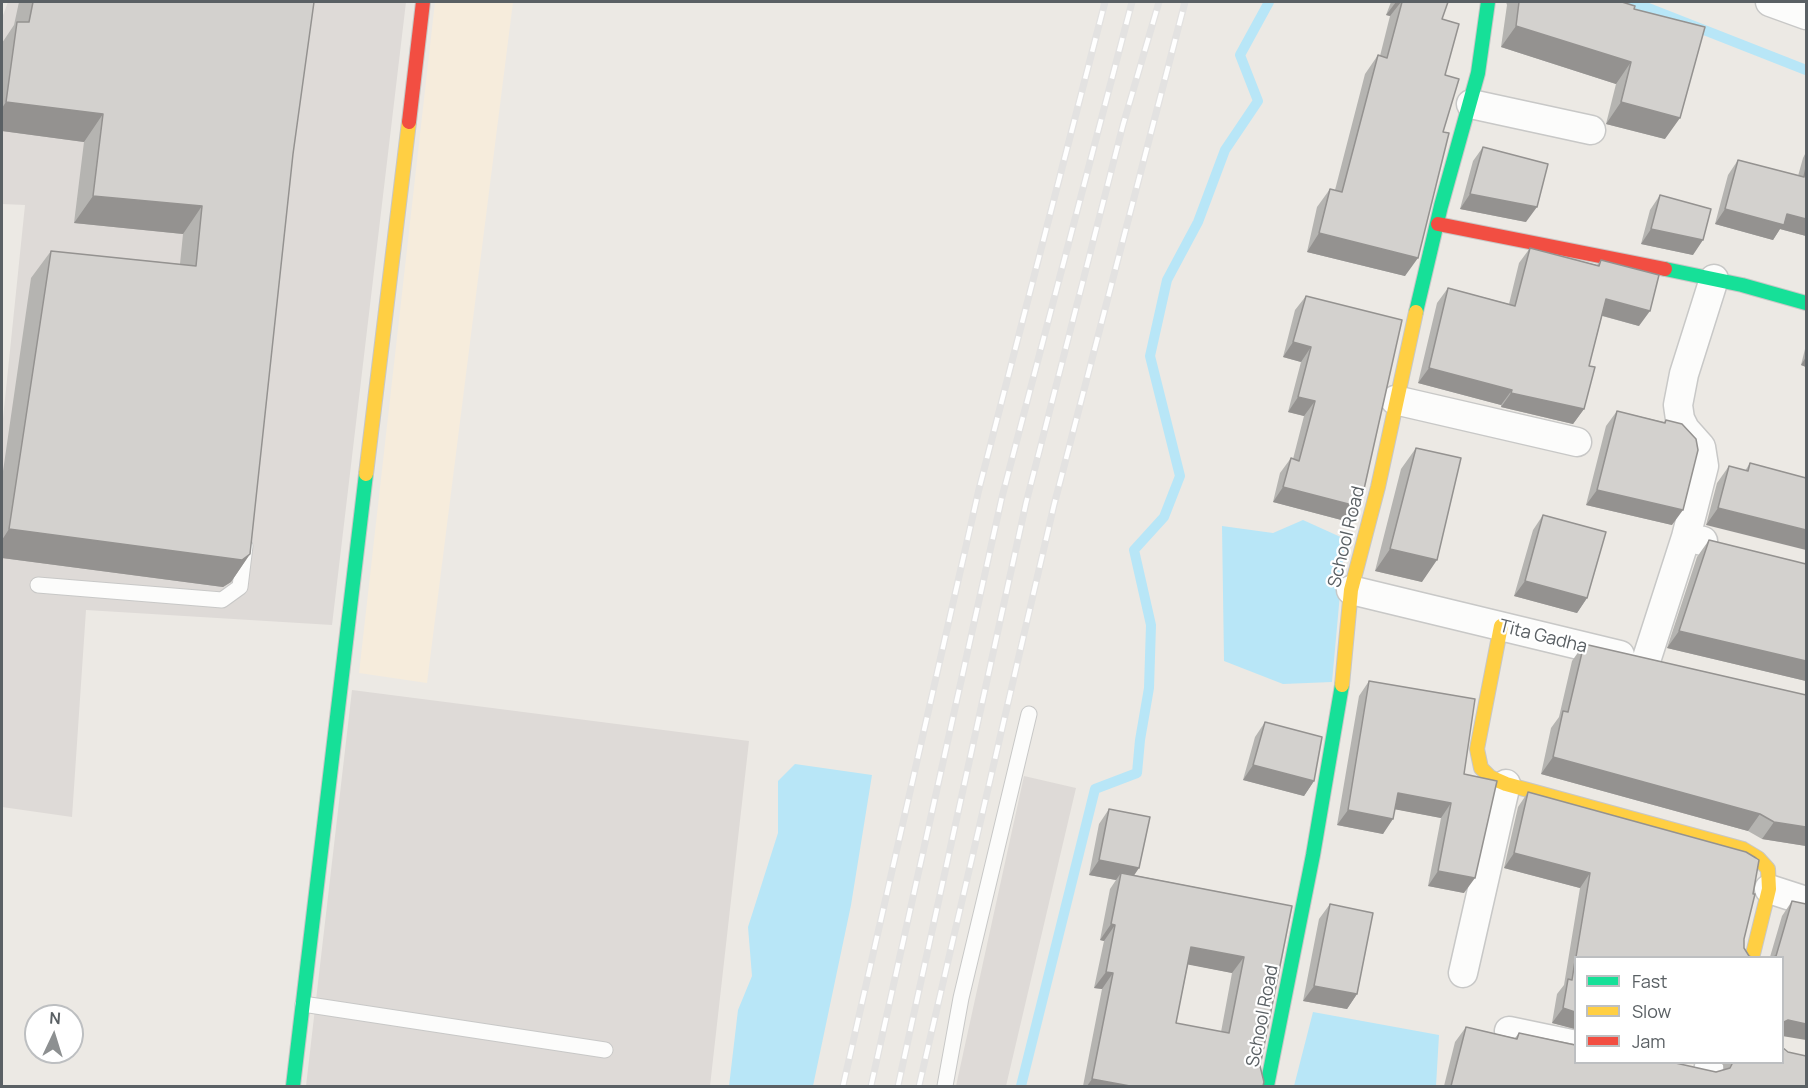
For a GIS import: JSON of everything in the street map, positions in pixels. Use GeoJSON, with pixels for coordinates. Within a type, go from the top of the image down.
{"type":"FeatureCollection","features":[{"type":"Feature","properties":{"kind":"street"},"geometry":{"type":"LineString","coordinates":[[293,1086],[423,2]]}},
{"type":"Feature","properties":{"kind":"street","name":"School Road"},"geometry":{"type":"LineString","coordinates":[[1268,1086],[1317,832],[1342,682],[1351,590],[1378,487],[1395,400],[1441,206],[1471,104],[1488,2]]}},
{"type":"Feature","properties":{"kind":"street"},"geometry":{"type":"LineString","coordinates":[[1770,2],[1806,15]]}},
{"type":"Feature","properties":{"kind":"street"},"geometry":{"type":"LineString","coordinates":[[1471,104],[1591,130]]}},
{"type":"Feature","properties":{"kind":"street"},"geometry":{"type":"LineString","coordinates":[[1438,224],[1714,279],[1806,303]]}},
{"type":"Feature","properties":{"kind":"street"},"geometry":{"type":"LineString","coordinates":[[1714,279],[1684,374],[1678,405],[1680,419],[1685,429],[1701,447],[1704,466],[1686,537],[1728,548]]}},
{"type":"Feature","properties":{"kind":"street"},"geometry":{"type":"LineString","coordinates":[[1395,400],[1577,442]]}},
{"type":"Feature","properties":{"kind":"street","name":"Tita Gadha"},"geometry":{"type":"LineString","coordinates":[[1351,590],[1657,664],[1686,537]]}},
{"type":"Feature","properties":{"kind":"street"},"geometry":{"type":"LineString","coordinates":[[1501,626],[1477,749],[1480,768],[1490,777],[1506,784],[1743,849],[1758,858],[1768,869],[1769,889],[1752,956]]}},
{"type":"Feature","properties":{"kind":"street"},"geometry":{"type":"LineString","coordinates":[[1462,974],[1506,784]]}},
{"type":"Feature","properties":{"kind":"street"},"geometry":{"type":"LineString","coordinates":[[1769,889],[1806,901]]}},
{"type":"Feature","properties":{"kind":"street"},"geometry":{"type":"LineString","coordinates":[[1509,1031],[1574,1044]]}},
{"type":"Feature","properties":{"kind":"lane"},"geometry":{"type":"LineString","coordinates":[[38,585],[222,600],[240,586],[247,527]]}},
{"type":"Feature","properties":{"kind":"lane"},"geometry":{"type":"LineString","coordinates":[[945,1086],[961,998],[1029,714]]}},
{"type":"Feature","properties":{"kind":"lane"},"geometry":{"type":"LineString","coordinates":[[303,1004],[604,1050]]}},
{"type":"Feature","properties":{"kind":"shaded area"},"geometry":{"type":"Polygon","coordinates":[[[8,2],[406,2],[332,625],[86,610],[72,817],[2,807],[2,428],[25,205],[2,204],[2,18],[8,2]]]}},
{"type":"Feature","properties":{"kind":"shaded area"},"geometry":{"type":"Polygon","coordinates":[[[435,2],[513,2],[427,683],[359,673],[435,2]]]}},
{"type":"Feature","properties":{"kind":"shaded area"},"geometry":{"type":"Polygon","coordinates":[[[352,690],[749,741],[710,1086],[306,1086],[352,690]]]}},
{"type":"Feature","properties":{"kind":"shaded area"},"geometry":{"type":"Polygon","coordinates":[[[1024,776],[1076,788],[1006,1086],[956,1086],[1024,776]]]}},
{"type":"Feature","properties":{"kind":"water"},"geometry":{"type":"Polygon","coordinates":[[[1303,520],[1345,539],[1332,682],[1283,684],[1224,661],[1222,526],[1273,533],[1303,520]]]}},
{"type":"Feature","properties":{"kind":"water"},"geometry":{"type":"Polygon","coordinates":[[[795,764],[872,775],[851,905],[813,1086],[729,1086],[738,1010],[752,976],[748,927],[778,833],[778,781],[795,764]]]}},
{"type":"Feature","properties":{"kind":"water"},"geometry":{"type":"Polygon","coordinates":[[[1313,1012],[1439,1035],[1436,1086],[1294,1086],[1313,1012]]]}},
{"type":"Feature","properties":{"kind":"building"},"geometry":{"type":"Polygon","coordinates":[[[33,2],[314,2],[293,154],[250,554],[242,560],[9,529],[51,251],[196,266],[202,206],[93,196],[103,114],[6,102],[17,22],[29,22],[33,2]]]}},
{"type":"Feature","properties":{"kind":"building"},"geometry":{"type":"Polygon","coordinates":[[[1402,2],[1448,2],[1442,19],[1459,24],[1445,75],[1459,79],[1443,132],[1449,133],[1418,258],[1319,233],[1330,189],[1342,192],[1378,55],[1387,58],[1402,2]]]}},
{"type":"Feature","properties":{"kind":"building"},"geometry":{"type":"Polygon","coordinates":[[[1519,2],[1622,2],[1635,6],[1634,9],[1705,27],[1680,118],[1621,102],[1631,62],[1516,26],[1519,2]]]}},
{"type":"Feature","properties":{"kind":"building"},"geometry":{"type":"Polygon","coordinates":[[[1483,147],[1548,164],[1537,207],[1470,194],[1483,147]]]}},
{"type":"Feature","properties":{"kind":"building"},"geometry":{"type":"Polygon","coordinates":[[[1738,160],[1804,177],[1806,168],[1806,219],[1787,214],[1784,225],[1725,209],[1738,160]]]}},
{"type":"Feature","properties":{"kind":"building"},"geometry":{"type":"Polygon","coordinates":[[[1660,195],[1711,209],[1703,240],[1651,229],[1660,195]]]}},
{"type":"Feature","properties":{"kind":"building"},"geometry":{"type":"Polygon","coordinates":[[[1530,248],[1599,266],[1601,260],[1659,275],[1650,311],[1606,299],[1589,366],[1595,367],[1584,409],[1511,393],[1512,390],[1429,368],[1448,288],[1515,306],[1530,248]]]}},
{"type":"Feature","properties":{"kind":"building"},"geometry":{"type":"Polygon","coordinates":[[[1306,296],[1402,320],[1360,507],[1283,487],[1291,458],[1299,461],[1315,401],[1298,397],[1311,347],[1293,342],[1306,296]]]}},
{"type":"Feature","properties":{"kind":"building"},"geometry":{"type":"Polygon","coordinates":[[[1617,411],[1665,423],[1666,420],[1682,424],[1696,439],[1698,450],[1683,510],[1597,490],[1617,411]]]}},
{"type":"Feature","properties":{"kind":"building"},"geometry":{"type":"Polygon","coordinates":[[[1416,448],[1461,458],[1437,560],[1390,549],[1416,448]]]}},
{"type":"Feature","properties":{"kind":"building"},"geometry":{"type":"Polygon","coordinates":[[[1750,463],[1806,478],[1806,530],[1718,508],[1729,466],[1748,471],[1750,463]]]}},
{"type":"Feature","properties":{"kind":"building"},"geometry":{"type":"Polygon","coordinates":[[[1543,515],[1606,532],[1587,598],[1525,581],[1543,515]]]}},
{"type":"Feature","properties":{"kind":"building"},"geometry":{"type":"Polygon","coordinates":[[[1709,540],[1806,564],[1806,661],[1679,631],[1709,540]]]}},
{"type":"Feature","properties":{"kind":"building"},"geometry":{"type":"Polygon","coordinates":[[[1584,644],[1806,695],[1806,827],[1774,822],[1760,814],[1553,757],[1563,711],[1568,712],[1584,644]]]}},
{"type":"Feature","properties":{"kind":"building"},"geometry":{"type":"Polygon","coordinates":[[[1369,681],[1475,699],[1464,774],[1497,781],[1475,878],[1438,871],[1451,803],[1398,793],[1393,819],[1348,810],[1369,681]]]}},
{"type":"Feature","properties":{"kind":"building"},"geometry":{"type":"Polygon","coordinates":[[[1265,722],[1322,737],[1314,781],[1253,765],[1265,722]]]}},
{"type":"Feature","properties":{"kind":"building"},"geometry":{"type":"Polygon","coordinates":[[[1528,792],[1746,852],[1759,860],[1753,894],[1755,894],[1744,939],[1744,948],[1749,956],[1576,956],[1590,873],[1514,853],[1528,792]]]}},
{"type":"Feature","properties":{"kind":"building"},"geometry":{"type":"Polygon","coordinates":[[[1109,809],[1150,817],[1139,868],[1099,860],[1109,809]]]}},
{"type":"Feature","properties":{"kind":"building"},"geometry":{"type":"Polygon","coordinates":[[[1121,873],[1292,906],[1260,1066],[1263,1086],[1130,1086],[1092,1079],[1113,973],[1106,972],[1115,925],[1111,924],[1121,873]],[[1191,947],[1176,1023],[1229,1033],[1244,957],[1191,947]]]}},
{"type":"Feature","properties":{"kind":"building"},"geometry":{"type":"Polygon","coordinates":[[[1792,901],[1806,904],[1806,1024],[1788,1020],[1784,1022],[1784,956],[1776,956],[1792,901]]]}},
{"type":"Feature","properties":{"kind":"building"},"geometry":{"type":"Polygon","coordinates":[[[1330,904],[1373,913],[1357,994],[1314,986],[1330,904]]]}},
{"type":"Feature","properties":{"kind":"building"},"geometry":{"type":"Polygon","coordinates":[[[1574,967],[1574,1012],[1563,1008],[1568,979],[1572,980],[1574,967]]]}},
{"type":"Feature","properties":{"kind":"building"},"geometry":{"type":"Polygon","coordinates":[[[1466,1027],[1517,1039],[1519,1033],[1574,1045],[1574,1064],[1680,1064],[1716,1072],[1730,1068],[1732,1064],[1784,1064],[1784,1049],[1788,1052],[1806,1056],[1806,1086],[1451,1086],[1466,1027]]]}},
{"type":"Feature","properties":{"kind":"waterway"},"geometry":{"type":"LineString","coordinates":[[1021,1086],[1095,789],[1137,773],[1149,688],[1151,625],[1134,550],[1164,517],[1180,476],[1150,356],[1167,280],[1198,222],[1225,150],[1258,101],[1240,55],[1269,2]]}},
{"type":"Feature","properties":{"kind":"waterway"},"geometry":{"type":"LineString","coordinates":[[1633,2],[1806,70]]}},
{"type":"Feature","properties":{"kind":"railway"},"geometry":{"type":"LineString","coordinates":[[843,1086],[979,489],[1105,2]]}},
{"type":"Feature","properties":{"kind":"railway"},"geometry":{"type":"LineString","coordinates":[[871,1086],[1002,497],[1132,2]]}},
{"type":"Feature","properties":{"kind":"railway"},"geometry":{"type":"LineString","coordinates":[[898,1086],[1026,503],[1123,125],[1159,2]]}},
{"type":"Feature","properties":{"kind":"railway"},"geometry":{"type":"LineString","coordinates":[[919,1086],[1054,505],[1185,2]]}},
{"type":"Feature","properties":{"kind":"traffic: fast"},"geometry":{"type":"LineString","coordinates":[[1416,312],[1441,206],[1478,73],[1488,2]]}},
{"type":"Feature","properties":{"kind":"traffic: fast"},"geometry":{"type":"LineString","coordinates":[[1665,269],[1742,285],[1806,303]]}},
{"type":"Feature","properties":{"kind":"traffic: fast"},"geometry":{"type":"LineString","coordinates":[[293,1086],[366,474]]}},
{"type":"Feature","properties":{"kind":"traffic: fast"},"geometry":{"type":"LineString","coordinates":[[1267,1086],[1313,855],[1342,685]]}},
{"type":"Feature","properties":{"kind":"traffic: slow"},"geometry":{"type":"LineString","coordinates":[[366,474],[409,122]]}},
{"type":"Feature","properties":{"kind":"traffic: slow"},"geometry":{"type":"LineString","coordinates":[[1342,685],[1351,590],[1378,487],[1416,312]]}},
{"type":"Feature","properties":{"kind":"traffic: slow"},"geometry":{"type":"LineString","coordinates":[[1501,626],[1477,749],[1481,768],[1490,777],[1506,784],[1743,849],[1758,858],[1768,869],[1769,889],[1752,956]]}},
{"type":"Feature","properties":{"kind":"traffic: jam"},"geometry":{"type":"LineString","coordinates":[[409,122],[423,2]]}},
{"type":"Feature","properties":{"kind":"traffic: jam"},"geometry":{"type":"LineString","coordinates":[[1438,224],[1665,269]]}}]}
